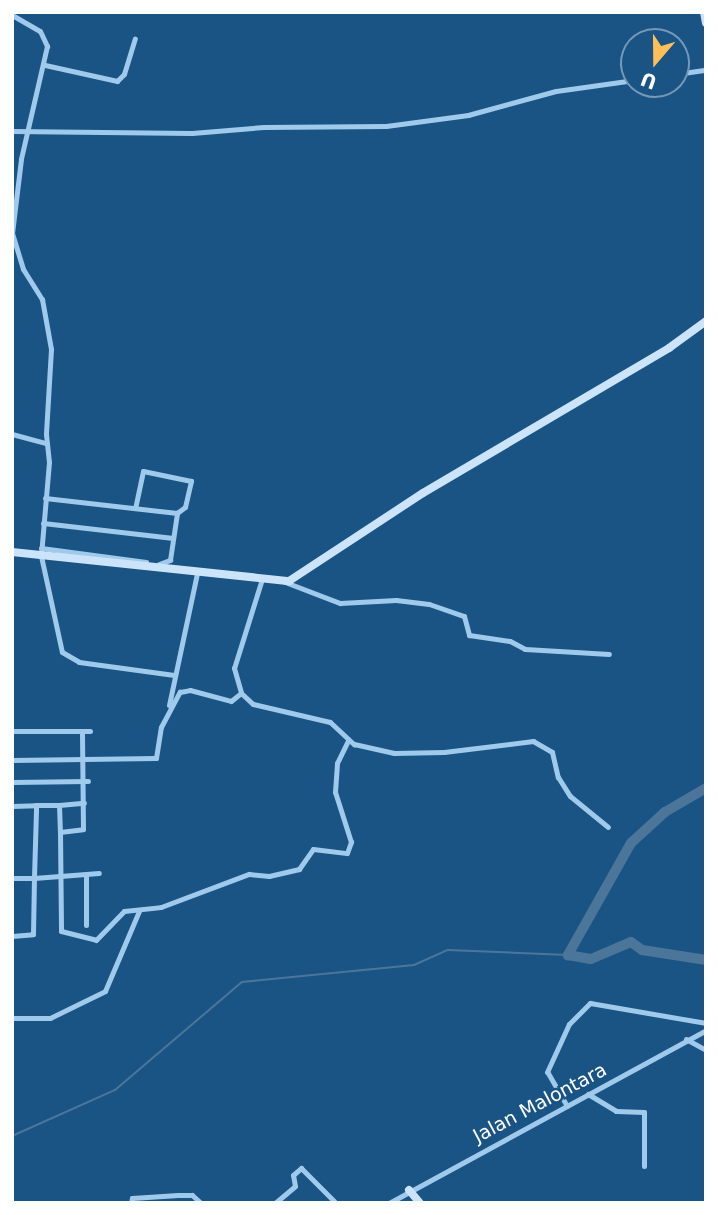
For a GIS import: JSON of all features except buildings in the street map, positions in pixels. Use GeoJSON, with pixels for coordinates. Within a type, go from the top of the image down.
{"type":"FeatureCollection","features":[{"type":"Feature","properties":{"kind":"street"},"geometry":{"type":"LineString","coordinates":[[704,12],[706,23]]}},
{"type":"Feature","properties":{"kind":"street"},"geometry":{"type":"LineString","coordinates":[[12,15],[44,34],[45,65],[28,128],[12,233],[21,264],[46,309],[51,377],[46,443],[50,455],[41,552],[66,657],[174,675]]}},
{"type":"Feature","properties":{"kind":"street"},"geometry":{"type":"LineString","coordinates":[[45,65],[117,81],[124,74],[135,40]]}},
{"type":"Feature","properties":{"kind":"street"},"geometry":{"type":"LineString","coordinates":[[12,131],[28,128],[192,133],[264,127],[379,127],[468,115],[556,91],[620,82]]}},
{"type":"Feature","properties":{"kind":"street"},"geometry":{"type":"LineString","coordinates":[[285,582],[423,493],[669,348],[706,321]]}},
{"type":"Feature","properties":{"kind":"street"},"geometry":{"type":"LineString","coordinates":[[12,434],[46,443]]}},
{"type":"Feature","properties":{"kind":"street"},"geometry":{"type":"LineString","coordinates":[[45,498],[177,513],[185,507],[191,481],[146,471],[140,476],[135,508]]}},
{"type":"Feature","properties":{"kind":"street"},"geometry":{"type":"LineString","coordinates":[[12,552],[41,552],[165,564],[177,513]]}},
{"type":"Feature","properties":{"kind":"street"},"geometry":{"type":"LineString","coordinates":[[43,523],[173,538]]}},
{"type":"Feature","properties":{"kind":"street"},"geometry":{"type":"LineString","coordinates":[[41,552],[261,582],[285,582],[340,603],[396,600],[429,604],[464,616],[469,635],[510,641],[525,649],[610,654]]}},
{"type":"Feature","properties":{"kind":"street"},"geometry":{"type":"LineString","coordinates":[[12,760],[156,758],[197,573]]}},
{"type":"Feature","properties":{"kind":"street"},"geometry":{"type":"LineString","coordinates":[[261,582],[234,668],[241,693],[260,708],[330,722],[348,740],[367,748],[411,754],[533,741],[552,751],[558,777],[570,796],[608,827]]}},
{"type":"Feature","properties":{"kind":"street"},"geometry":{"type":"LineString","coordinates":[[169,705],[185,690],[231,701],[241,693]]}},
{"type":"Feature","properties":{"kind":"street"},"geometry":{"type":"LineString","coordinates":[[12,731],[90,731]]}},
{"type":"Feature","properties":{"kind":"street"},"geometry":{"type":"LineString","coordinates":[[60,832],[83,829],[85,781],[81,757],[82,731]]}},
{"type":"Feature","properties":{"kind":"street"},"geometry":{"type":"LineString","coordinates":[[59,805],[61,932],[96,940],[113,917],[132,909],[139,911],[226,886],[248,874],[269,876],[299,869],[319,847],[347,853],[351,842],[335,792],[337,763],[348,740]]}},
{"type":"Feature","properties":{"kind":"street"},"geometry":{"type":"LineString","coordinates":[[12,782],[85,781]]}},
{"type":"Feature","properties":{"kind":"street"},"geometry":{"type":"LineString","coordinates":[[12,806],[84,803]]}},
{"type":"Feature","properties":{"kind":"street"},"geometry":{"type":"LineString","coordinates":[[12,936],[33,934],[36,805]]}},
{"type":"Feature","properties":{"kind":"street"},"geometry":{"type":"LineString","coordinates":[[12,878],[99,873]]}},
{"type":"Feature","properties":{"kind":"street"},"geometry":{"type":"LineString","coordinates":[[86,874],[86,925]]}},
{"type":"Feature","properties":{"kind":"street"},"geometry":{"type":"LineString","coordinates":[[12,1018],[50,1017],[105,991],[139,911]]}},
{"type":"Feature","properties":{"kind":"street"},"geometry":{"type":"LineString","coordinates":[[567,1106],[547,1072],[569,1024],[590,1003],[706,1023]]}},
{"type":"Feature","properties":{"kind":"street","name":"Jalan Malontara"},"geometry":{"type":"LineString","coordinates":[[389,1203],[706,1030]]}},
{"type":"Feature","properties":{"kind":"street"},"geometry":{"type":"LineString","coordinates":[[686,1040],[706,1049]]}},
{"type":"Feature","properties":{"kind":"street"},"geometry":{"type":"LineString","coordinates":[[588,1094],[616,1111],[644,1112],[644,1166]]}},
{"type":"Feature","properties":{"kind":"street"},"geometry":{"type":"LineString","coordinates":[[275,1203],[295,1186],[293,1175],[301,1168],[336,1203]]}},
{"type":"Feature","properties":{"kind":"street"},"geometry":{"type":"LineString","coordinates":[[409,1190],[420,1203]]}},
{"type":"Feature","properties":{"kind":"street"},"geometry":{"type":"LineString","coordinates":[[131,1203],[132,1198],[178,1195],[192,1195],[201,1203]]}},
{"type":"Feature","properties":{"kind":"waterway"},"geometry":{"type":"LineString","coordinates":[[706,788],[665,812],[631,843],[568,955],[591,959],[631,942],[642,950],[706,960]]}},
{"type":"Feature","properties":{"kind":"waterway"},"geometry":{"type":"LineString","coordinates":[[12,1136],[115,1090],[242,982],[414,965],[448,950],[568,955]]}}]}
